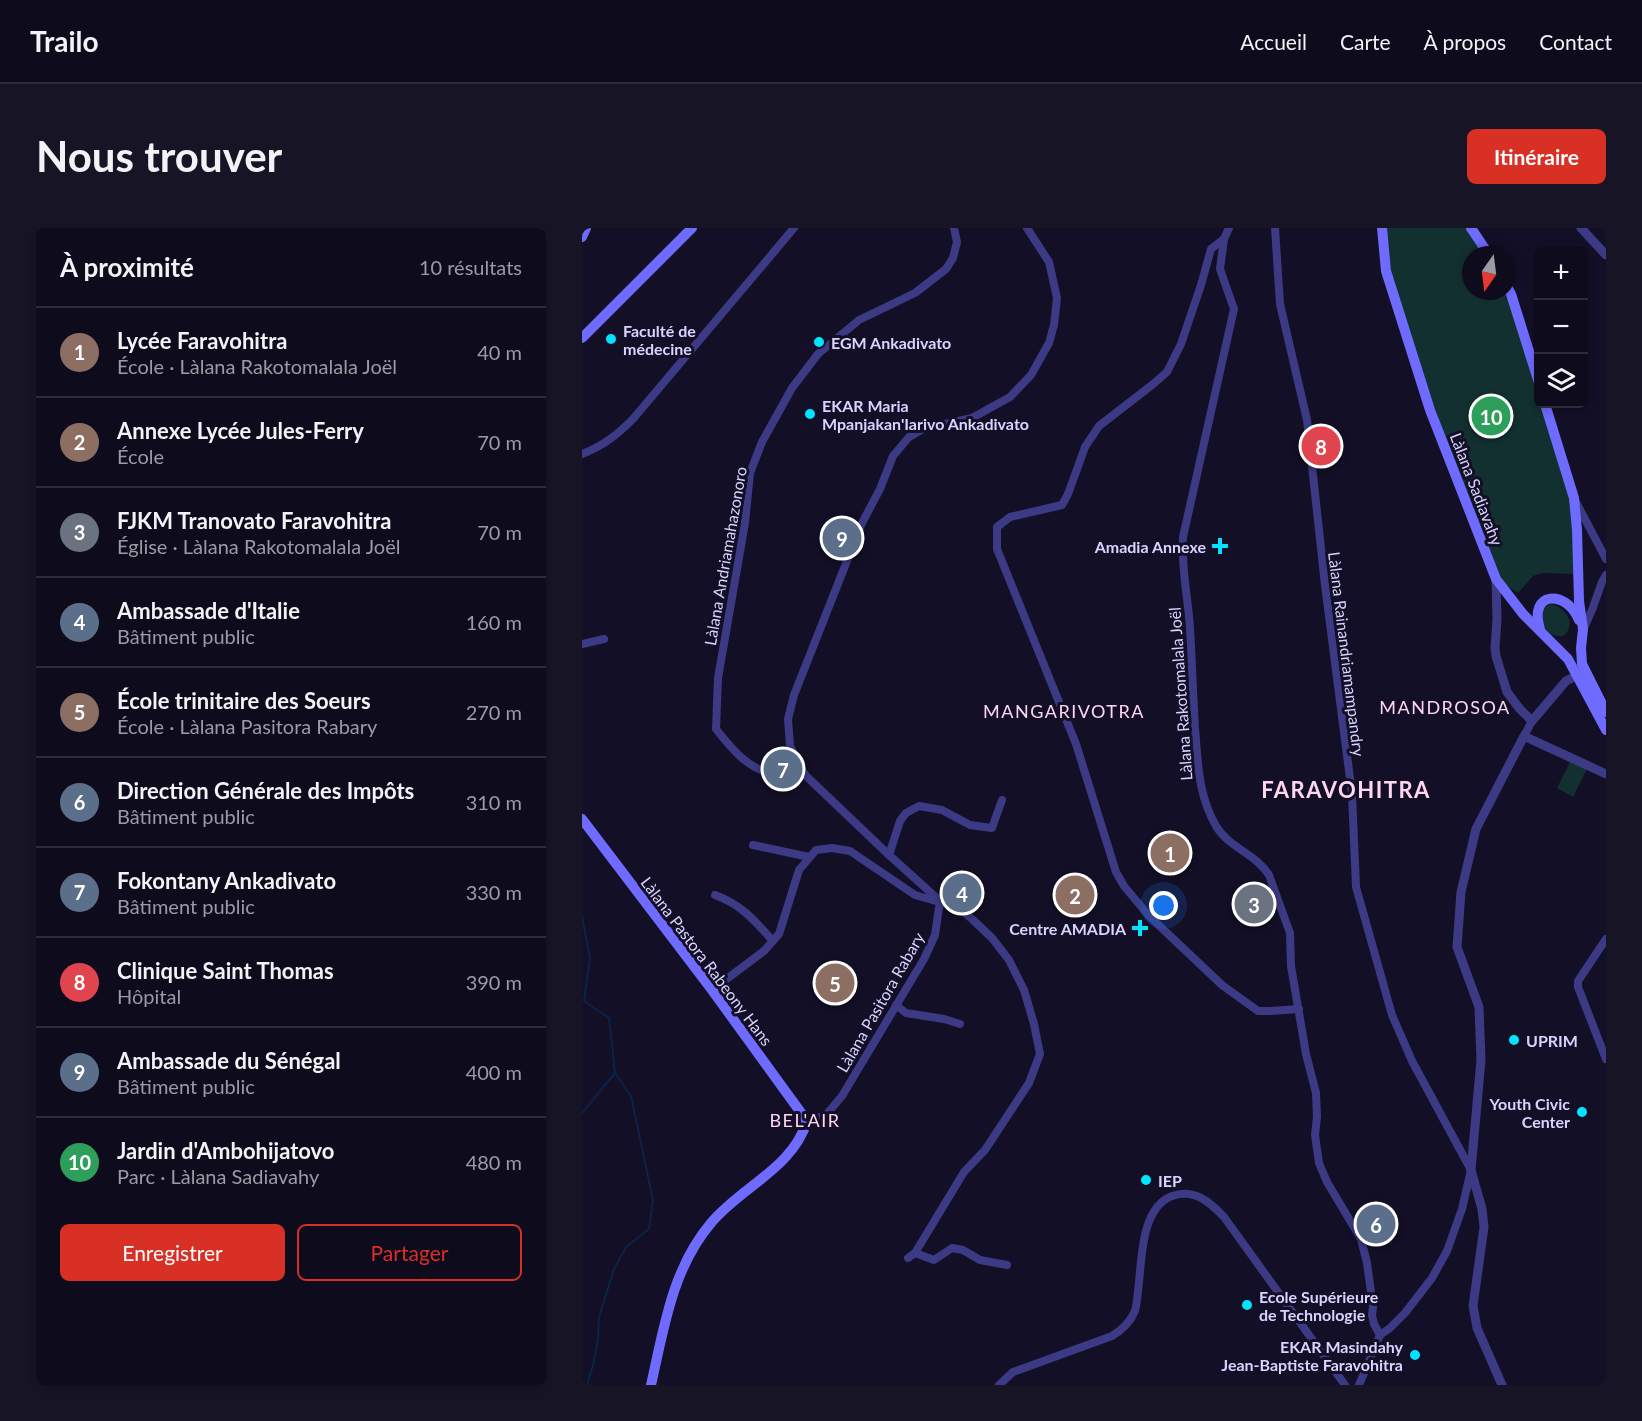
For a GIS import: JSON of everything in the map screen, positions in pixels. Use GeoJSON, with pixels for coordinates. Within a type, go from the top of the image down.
{"type":"FeatureCollection","features":[{"type":"Feature","properties":{"kind":"main road"},"geometry":{"type":"LineString","coordinates":[[582,237],[586,228]]}},
{"type":"Feature","properties":{"kind":"main road"},"geometry":{"type":"LineString","coordinates":[[582,338],[692,228]]}},
{"type":"Feature","properties":{"kind":"main road","name":"Làlana Sadiavahy"},"geometry":{"type":"LineString","coordinates":[[1382,228],[1386,271],[1427,399],[1496,579],[1521,612],[1580,669],[1606,730]]}},
{"type":"Feature","properties":{"kind":"main road"},"geometry":{"type":"LineString","coordinates":[[1471,228],[1483,246]]}},
{"type":"Feature","properties":{"kind":"main road"},"geometry":{"type":"LineString","coordinates":[[1513,300],[1534,367]]}},
{"type":"Feature","properties":{"kind":"main road"},"geometry":{"type":"LineString","coordinates":[[1546,408],[1574,498],[1578,538],[1579,601],[1583,629],[1580,669],[1606,712]]}},
{"type":"Feature","properties":{"kind":"main road"},"geometry":{"type":"LineString","coordinates":[[1540,631],[1537,620],[1538,612],[1545,600],[1549,598],[1564,601],[1572,607],[1583,629]]}},
{"type":"Feature","properties":{"kind":"main road","name":"Làlana Pastora Rabeony Hans"},"geometry":{"type":"LineString","coordinates":[[582,819],[807,1120]]}},
{"type":"Feature","properties":{"kind":"main road"},"geometry":{"type":"LineString","coordinates":[[651,1385],[677,1279],[700,1236],[724,1209],[795,1148],[807,1120]]}},
{"type":"Feature","properties":{"kind":"street"},"geometry":{"type":"LineString","coordinates":[[582,454],[610,440],[633,419],[794,228]]}},
{"type":"Feature","properties":{"kind":"street","name":"Làlana Andriamahazonoro"},"geometry":{"type":"LineString","coordinates":[[805,775],[774,774],[751,765],[732,750],[716,729],[718,678],[745,523],[750,473],[762,442],[792,388],[818,354],[859,320],[915,293],[946,269],[953,258],[957,242],[954,228]]}},
{"type":"Feature","properties":{"kind":"street"},"geometry":{"type":"LineString","coordinates":[[940,901],[805,775],[790,746],[788,719],[794,694],[862,523],[880,489],[892,456],[909,437],[923,429],[972,418],[1010,397],[1031,375],[1049,343],[1057,298],[1049,262],[1027,228]]}},
{"type":"Feature","properties":{"kind":"street","name":"Làlana Rakotomalala Joël"},"geometry":{"type":"LineString","coordinates":[[1229,228],[1224,240],[1220,269],[1234,309],[1182,551],[1190,626],[1199,781],[1210,814],[1221,833],[1264,866],[1290,933],[1291,966],[1306,1054],[1316,1093],[1315,1135],[1319,1163],[1327,1182],[1360,1239],[1367,1263],[1372,1315],[1380,1335]]}},
{"type":"Feature","properties":{"kind":"street","name":"Làlana Rainandriamampandry"},"geometry":{"type":"LineString","coordinates":[[1275,228],[1280,304],[1307,420],[1325,585],[1352,794],[1356,886],[1392,1015],[1412,1061],[1471,1170]]}},
{"type":"Feature","properties":{"kind":"street"},"geometry":{"type":"LineString","coordinates":[[1581,228],[1606,255]]}},
{"type":"Feature","properties":{"kind":"street"},"geometry":{"type":"LineString","coordinates":[[1224,240],[1211,249],[1181,344],[1167,372],[1099,426],[1085,447],[1062,505],[1010,517],[998,528],[998,549],[1076,744],[1116,872],[1124,886],[1149,916],[1222,985],[1258,1011],[1299,1009]]}},
{"type":"Feature","properties":{"kind":"street"},"geometry":{"type":"LineString","coordinates":[[1574,498],[1606,559]]}},
{"type":"Feature","properties":{"kind":"street"},"geometry":{"type":"LineString","coordinates":[[1583,629],[1606,575]]}},
{"type":"Feature","properties":{"kind":"street"},"geometry":{"type":"LineString","coordinates":[[1496,579],[1496,656],[1507,692],[1532,721]]}},
{"type":"Feature","properties":{"kind":"street"},"geometry":{"type":"LineString","coordinates":[[582,644],[604,639]]}},
{"type":"Feature","properties":{"kind":"street"},"geometry":{"type":"LineString","coordinates":[[1359,1385],[1380,1335],[1406,1313],[1440,1265],[1452,1241],[1471,1170],[1480,1050],[1479,1007],[1457,947],[1461,892],[1476,829],[1532,721],[1566,681],[1580,669]]}},
{"type":"Feature","properties":{"kind":"street"},"geometry":{"type":"LineString","coordinates":[[1524,736],[1606,774]]}},
{"type":"Feature","properties":{"kind":"street"},"geometry":{"type":"LineString","coordinates":[[889,855],[900,821],[906,813],[919,806],[942,810],[970,825],[992,828],[1002,800]]}},
{"type":"Feature","properties":{"kind":"street"},"geometry":{"type":"LineString","coordinates":[[753,845],[809,857]]}},
{"type":"Feature","properties":{"kind":"street"},"geometry":{"type":"LineString","coordinates":[[712,990],[765,951],[779,934],[800,870],[816,850],[832,848],[850,851],[915,895],[957,907],[972,919],[992,938],[1009,960],[1024,990],[1040,1054],[1029,1083],[985,1150],[964,1172],[911,1256],[934,1260],[952,1248],[963,1250],[980,1260],[1007,1265]]}},
{"type":"Feature","properties":{"kind":"street"},"geometry":{"type":"LineString","coordinates":[[715,895],[730,900],[746,912],[773,941]]}},
{"type":"Feature","properties":{"kind":"street","name":"Làlana Pasitora Rabary"},"geometry":{"type":"LineString","coordinates":[[807,1120],[826,1115],[842,1096],[924,959],[935,935],[940,901]]}},
{"type":"Feature","properties":{"kind":"street"},"geometry":{"type":"LineString","coordinates":[[1606,939],[1578,981],[1578,987],[1606,1059]]}},
{"type":"Feature","properties":{"kind":"street"},"geometry":{"type":"LineString","coordinates":[[896,1005],[906,1013],[960,1024]]}},
{"type":"Feature","properties":{"kind":"street"},"geometry":{"type":"LineString","coordinates":[[1471,1170],[1482,1209],[1484,1227],[1473,1294],[1474,1316],[1482,1341],[1502,1385]]}},
{"type":"Feature","properties":{"kind":"street"},"geometry":{"type":"LineString","coordinates":[[999,1385],[1013,1372],[1112,1336],[1126,1326],[1135,1311],[1150,1215],[1158,1204],[1179,1193],[1200,1197],[1211,1203],[1224,1217],[1345,1385]]}},
{"type":"Feature","properties":{"kind":"green space"},"geometry":{"type":"Polygon","coordinates":[[[1384,228],[1470,228],[1483,246],[1462,246],[1462,300],[1510,300],[1534,371],[1534,408],[1546,408],[1574,498],[1573,574],[1542,573],[1533,576],[1518,593],[1496,579],[1388,277],[1384,228]]]}},
{"type":"Feature","properties":{"kind":"green space"},"geometry":{"type":"Polygon","coordinates":[[[1550,604],[1560,608],[1568,617],[1569,627],[1563,636],[1552,635],[1544,624],[1543,609],[1550,604]]]}},
{"type":"Feature","properties":{"kind":"green space"},"geometry":{"type":"Polygon","coordinates":[[[1570,762],[1587,769],[1573,797],[1557,788],[1570,762]]]}},
{"type":"Feature","properties":{"kind":"waterway"},"geometry":{"type":"LineString","coordinates":[[582,917],[590,958],[584,1001],[609,1018],[615,1073],[631,1096],[653,1200],[649,1229],[626,1247],[614,1269],[599,1317],[598,1340],[587,1385]]}},
{"type":"Feature","properties":{"kind":"waterway"},"geometry":{"type":"LineString","coordinates":[[582,1113],[615,1073]]}},
{"type":"Feature","properties":{"kind":"place","name":"Faculté de médecine"},"geometry":{"type":"Point","coordinates":[611,339]}},
{"type":"Feature","properties":{"kind":"place","name":"EGM Ankadivato"},"geometry":{"type":"Point","coordinates":[819,342]}},
{"type":"Feature","properties":{"kind":"place","name":"EKAR Maria Mpanjakan'Iarivo Ankadivato"},"geometry":{"type":"Point","coordinates":[810,414]}},
{"type":"Feature","properties":{"kind":"place","name":"Jardin d'Ambohijatovo"},"geometry":{"type":"Point","coordinates":[1491,416]}},
{"type":"Feature","properties":{"kind":"place","name":"Clinique Saint Thomas"},"geometry":{"type":"Point","coordinates":[1321,446]}},
{"type":"Feature","properties":{"kind":"place","name":"Ambassade du Sénégal"},"geometry":{"type":"Point","coordinates":[842,538]}},
{"type":"Feature","properties":{"kind":"place","name":"Amadia Annexe"},"geometry":{"type":"Point","coordinates":[1220,546]}},
{"type":"Feature","properties":{"kind":"place","name":"Fokontany Ankadivato"},"geometry":{"type":"Point","coordinates":[783,769]}},
{"type":"Feature","properties":{"kind":"place","name":"Lycée Faravohitra"},"geometry":{"type":"Point","coordinates":[1170,853]}},
{"type":"Feature","properties":{"kind":"place","name":"Ambassade d'Italie"},"geometry":{"type":"Point","coordinates":[962,893]}},
{"type":"Feature","properties":{"kind":"place","name":"Annexe Lycée Jules-Ferry"},"geometry":{"type":"Point","coordinates":[1075,895]}},
{"type":"Feature","properties":{"kind":"place","name":"FJKM Tranovato Faravohitra"},"geometry":{"type":"Point","coordinates":[1254,904]}},
{"type":"Feature","properties":{"kind":"place","name":"Centre AMADIA"},"geometry":{"type":"Point","coordinates":[1140,928]}},
{"type":"Feature","properties":{"kind":"place","name":"École trinitaire des Soeurs"},"geometry":{"type":"Point","coordinates":[835,983]}},
{"type":"Feature","properties":{"kind":"place","name":"UPRIM"},"geometry":{"type":"Point","coordinates":[1514,1040]}},
{"type":"Feature","properties":{"kind":"place","name":"Youth Civic Center"},"geometry":{"type":"Point","coordinates":[1582,1112]}},
{"type":"Feature","properties":{"kind":"place","name":"IEP"},"geometry":{"type":"Point","coordinates":[1146,1180]}},
{"type":"Feature","properties":{"kind":"place","name":"Direction Générale des Impôts"},"geometry":{"type":"Point","coordinates":[1376,1224]}},
{"type":"Feature","properties":{"kind":"place","name":"Ecole Supérieure de Technologie"},"geometry":{"type":"Point","coordinates":[1247,1305]}},
{"type":"Feature","properties":{"kind":"place","name":"EKAR Masindahy Jean-Baptiste Faravohitra"},"geometry":{"type":"Point","coordinates":[1415,1355]}},
{"type":"Feature","properties":{"kind":"district","name":"MANDROSOA"},"geometry":{"type":"Point","coordinates":[1445,707]}},
{"type":"Feature","properties":{"kind":"district","name":"MANGARIVOTRA"},"geometry":{"type":"Point","coordinates":[1064,711]}},
{"type":"Feature","properties":{"kind":"district","name":"FARAVOHITRA"},"geometry":{"type":"Point","coordinates":[1346,789]}},
{"type":"Feature","properties":{"kind":"district","name":"BEL'AIR"},"geometry":{"type":"Point","coordinates":[805,1120]}}]}
